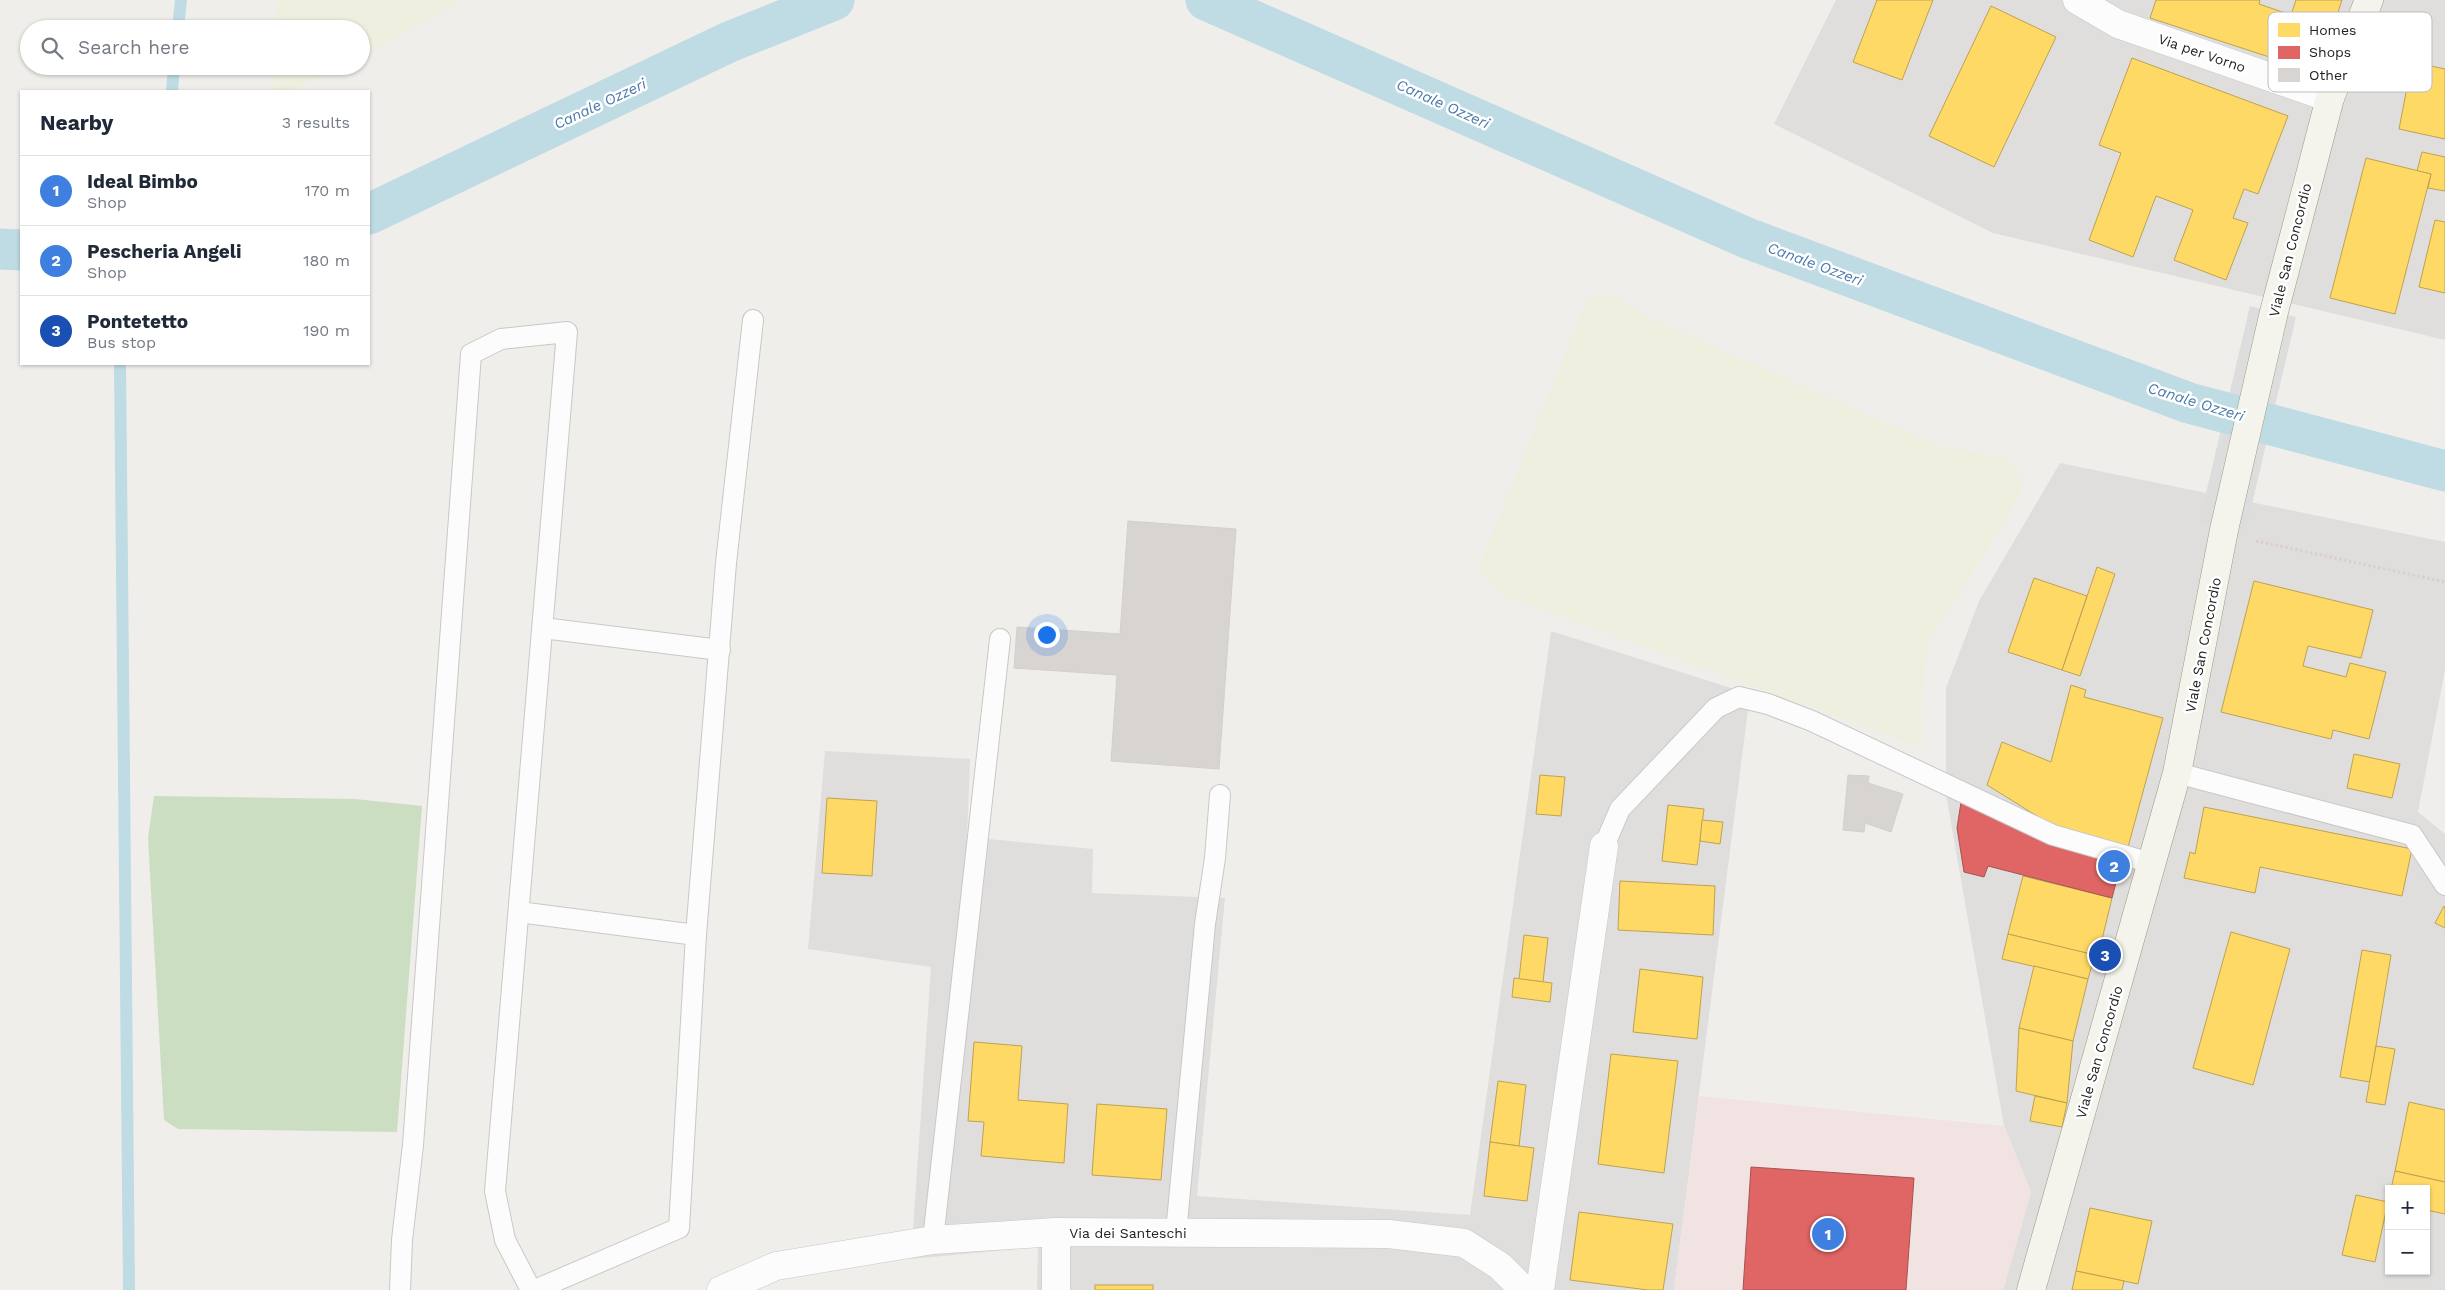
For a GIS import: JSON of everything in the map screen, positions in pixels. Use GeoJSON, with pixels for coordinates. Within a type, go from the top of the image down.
{"type":"FeatureCollection","features":[{"type":"Feature","properties":{"kind":"main road","name":"Viale San Concordio"},"geometry":{"type":"LineString","coordinates":[[2364,12],[2369,0]]}},
{"type":"Feature","properties":{"kind":"main road","name":"Viale San Concordio"},"geometry":{"type":"LineString","coordinates":[[2031,1290],[2177,773],[2224,533],[2274,312],[2332,92]]}},
{"type":"Feature","properties":{"kind":"street","name":"Via per Vorno"},"geometry":{"type":"LineString","coordinates":[[2077,0],[2118,24],[2268,76]]}},
{"type":"Feature","properties":{"kind":"street","name":"Via per Vorno"},"geometry":{"type":"LineString","coordinates":[[2313,92],[2330,98]]}},
{"type":"Feature","properties":{"kind":"street"},"geometry":{"type":"LineString","coordinates":[[1540,1290],[1604,846]]}},
{"type":"Feature","properties":{"kind":"street","name":"Via dei Santeschi"},"geometry":{"type":"LineString","coordinates":[[721,1290],[776,1266],[933,1240],[1056,1232],[1389,1234],[1464,1243],[1500,1266],[1524,1290]]}},
{"type":"Feature","properties":{"kind":"street"},"geometry":{"type":"LineString","coordinates":[[1056,1232],[1056,1290]]}},
{"type":"Feature","properties":{"kind":"lane"},"geometry":{"type":"LineString","coordinates":[[400,1290],[402,1240],[413,1145],[471,354],[501,339],[567,332],[495,1192],[505,1240],[533,1290],[679,1228],[696,935],[726,563],[753,320]]}},
{"type":"Feature","properties":{"kind":"lane"},"geometry":{"type":"LineString","coordinates":[[542,628],[720,650]]}},
{"type":"Feature","properties":{"kind":"lane"},"geometry":{"type":"LineString","coordinates":[[933,1240],[1000,639]]}},
{"type":"Feature","properties":{"kind":"lane"},"geometry":{"type":"LineString","coordinates":[[1604,846],[1620,809],[1716,708],[1739,698],[1768,704],[1812,721],[2053,834],[2151,863]]}},
{"type":"Feature","properties":{"kind":"lane"},"geometry":{"type":"LineString","coordinates":[[2177,773],[2412,835],[2445,885]]}},
{"type":"Feature","properties":{"kind":"lane"},"geometry":{"type":"LineString","coordinates":[[1176,1233],[1205,924],[1215,858],[1220,794]]}},
{"type":"Feature","properties":{"kind":"lane"},"geometry":{"type":"LineString","coordinates":[[519,912],[696,935]]}},
{"type":"Feature","properties":{"kind":"path"},"geometry":{"type":"LineString","coordinates":[[2224,533],[2445,582]]}},
{"type":"Feature","properties":{"kind":"shaded area"},"geometry":{"type":"Polygon","coordinates":[[[1836,0],[2445,0],[2445,340],[1993,233],[1774,124],[1836,0]]]}},
{"type":"Feature","properties":{"kind":"shaded area"},"geometry":{"type":"Polygon","coordinates":[[[2060,463],[2445,542],[2445,670],[2418,812],[2445,834],[2445,1290],[2003,1290],[2031,1192],[2004,1126],[1946,794],[1946,688],[1979,601],[2060,463]]]}},
{"type":"Feature","properties":{"kind":"shaded area"},"geometry":{"type":"Polygon","coordinates":[[[1551,631],[1750,694],[1674,1290],[1037,1290],[1038,1247],[911,1259],[931,967],[808,949],[825,751],[970,759],[967,837],[1093,849],[1092,893],[1225,898],[1197,1196],[1470,1215],[1551,631]]]}},
{"type":"Feature","properties":{"kind":"shaded area"},"geometry":{"type":"Polygon","coordinates":[[[1699,1096],[2004,1126],[2031,1192],[2003,1290],[1674,1290],[1699,1096]]]}},
{"type":"Feature","properties":{"kind":"green space"},"geometry":{"type":"Polygon","coordinates":[[[278,0],[464,0],[370,50],[370,20],[277,20],[278,0]]]}},
{"type":"Feature","properties":{"kind":"green space"},"geometry":{"type":"Polygon","coordinates":[[[274,75],[322,75],[294,90],[273,90],[274,75]]]}},
{"type":"Feature","properties":{"kind":"green space"},"geometry":{"type":"Polygon","coordinates":[[[1610,293],[1656,321],[1936,445],[2010,459],[2023,484],[2012,509],[1929,642],[1921,702],[1922,748],[1502,595],[1477,571],[1587,300],[1610,293]]]}},
{"type":"Feature","properties":{"kind":"green space"},"geometry":{"type":"Polygon","coordinates":[[[154,796],[355,799],[422,806],[397,1132],[178,1129],[164,1120],[148,838],[154,796]]]}},
{"type":"Feature","properties":{"kind":"pier"},"geometry":{"type":"Polygon","coordinates":[[[2250,306],[2296,317],[2245,534],[2199,523],[2250,306]]]}},
{"type":"Feature","properties":{"kind":"building: Homes"},"geometry":{"type":"Polygon","coordinates":[[[1877,0],[1933,0],[1902,80],[1853,62],[1877,0]]]}},
{"type":"Feature","properties":{"kind":"building: Homes"},"geometry":{"type":"Polygon","coordinates":[[[2156,0],[2260,0],[2259,4],[2282,12],[2268,12],[2268,57],[2150,18],[2156,0]]]}},
{"type":"Feature","properties":{"kind":"building: Homes"},"geometry":{"type":"Polygon","coordinates":[[[2296,0],[2342,0],[2338,12],[2292,12],[2296,0]]]}},
{"type":"Feature","properties":{"kind":"building: Homes"},"geometry":{"type":"Polygon","coordinates":[[[1991,6],[2056,37],[1994,167],[1929,136],[1991,6]]]}},
{"type":"Feature","properties":{"kind":"building: Homes"},"geometry":{"type":"Polygon","coordinates":[[[2132,58],[2288,116],[2258,194],[2244,189],[2233,218],[2248,223],[2226,280],[2174,260],[2193,210],[2156,196],[2133,257],[2089,240],[2121,153],[2099,145],[2132,58]]]}},
{"type":"Feature","properties":{"kind":"building: Homes"},"geometry":{"type":"Polygon","coordinates":[[[2432,66],[2445,69],[2445,139],[2399,129],[2406,92],[2432,92],[2432,66]]]}},
{"type":"Feature","properties":{"kind":"building: Homes"},"geometry":{"type":"Polygon","coordinates":[[[2422,152],[2445,157],[2445,191],[2428,188],[2431,174],[2417,171],[2422,152]]]}},
{"type":"Feature","properties":{"kind":"building: Homes"},"geometry":{"type":"Polygon","coordinates":[[[2366,158],[2431,174],[2395,314],[2330,298],[2366,158]]]}},
{"type":"Feature","properties":{"kind":"building: Homes"},"geometry":{"type":"Polygon","coordinates":[[[2435,220],[2445,222],[2445,293],[2419,287],[2435,220]]]}},
{"type":"Feature","properties":{"kind":"building: Homes"},"geometry":{"type":"Polygon","coordinates":[[[2097,567],[2115,574],[2080,676],[2062,670],[2097,567]]]}},
{"type":"Feature","properties":{"kind":"building: Homes"},"geometry":{"type":"Polygon","coordinates":[[[2034,578],[2087,596],[2062,670],[2008,652],[2034,578]]]}},
{"type":"Feature","properties":{"kind":"building: Homes"},"geometry":{"type":"Polygon","coordinates":[[[2254,581],[2373,610],[2361,658],[2308,646],[2303,666],[2346,677],[2350,663],[2386,672],[2369,739],[2333,730],[2331,739],[2221,712],[2254,581]]]}},
{"type":"Feature","properties":{"kind":"building: Homes"},"geometry":{"type":"Polygon","coordinates":[[[2071,685],[2086,690],[2084,697],[2163,718],[2128,847],[2050,824],[1987,785],[2002,742],[2051,762],[2071,685]]]}},
{"type":"Feature","properties":{"kind":"building: Homes"},"geometry":{"type":"Polygon","coordinates":[[[2354,754],[2400,764],[2392,798],[2347,788],[2354,754]]]}},
{"type":"Feature","properties":{"kind":"building: Homes"},"geometry":{"type":"Polygon","coordinates":[[[1540,775],[1565,777],[1561,816],[1536,814],[1540,775]]]}},
{"type":"Feature","properties":{"kind":"building: Homes"},"geometry":{"type":"Polygon","coordinates":[[[827,798],[877,801],[872,876],[822,873],[827,798]]]}},
{"type":"Feature","properties":{"kind":"building: Homes"},"geometry":{"type":"Polygon","coordinates":[[[1668,805],[1704,809],[1697,865],[1662,861],[1668,805]]]}},
{"type":"Feature","properties":{"kind":"building: Homes"},"geometry":{"type":"Polygon","coordinates":[[[2204,807],[2412,849],[2402,896],[2260,867],[2255,893],[2184,878],[2190,852],[2195,854],[2204,807]]]}},
{"type":"Feature","properties":{"kind":"building: Homes"},"geometry":{"type":"Polygon","coordinates":[[[1702,820],[1723,822],[1720,844],[1700,841],[1702,820]]]}},
{"type":"Feature","properties":{"kind":"building: Homes"},"geometry":{"type":"Polygon","coordinates":[[[2023,876],[2112,898],[2098,956],[2008,934],[2023,876]]]}},
{"type":"Feature","properties":{"kind":"building: Homes"},"geometry":{"type":"Polygon","coordinates":[[[1620,881],[1715,886],[1713,935],[1618,930],[1620,881]]]}},
{"type":"Feature","properties":{"kind":"building: Homes"},"geometry":{"type":"Polygon","coordinates":[[[2445,907],[2445,928],[2435,923],[2445,907]]]}},
{"type":"Feature","properties":{"kind":"building: Homes"},"geometry":{"type":"Polygon","coordinates":[[[2231,932],[2290,949],[2253,1085],[2193,1068],[2231,932]]]}},
{"type":"Feature","properties":{"kind":"building: Homes"},"geometry":{"type":"Polygon","coordinates":[[[2008,934],[2095,955],[2088,979],[2002,959],[2008,934]]]}},
{"type":"Feature","properties":{"kind":"building: Homes"},"geometry":{"type":"Polygon","coordinates":[[[1524,935],[1548,938],[1543,982],[1519,979],[1524,935]]]}},
{"type":"Feature","properties":{"kind":"building: Homes"},"geometry":{"type":"Polygon","coordinates":[[[2362,950],[2391,955],[2370,1082],[2340,1077],[2362,950]]]}},
{"type":"Feature","properties":{"kind":"building: Homes"},"geometry":{"type":"Polygon","coordinates":[[[2034,966],[2088,979],[2073,1041],[2019,1028],[2034,966]]]}},
{"type":"Feature","properties":{"kind":"building: Homes"},"geometry":{"type":"Polygon","coordinates":[[[1640,969],[1703,977],[1697,1039],[1633,1032],[1640,969]]]}},
{"type":"Feature","properties":{"kind":"building: Homes"},"geometry":{"type":"Polygon","coordinates":[[[1514,978],[1552,983],[1550,1002],[1512,997],[1514,978]]]}},
{"type":"Feature","properties":{"kind":"building: Homes"},"geometry":{"type":"Polygon","coordinates":[[[2019,1028],[2073,1041],[2067,1103],[2016,1091],[2019,1028]]]}},
{"type":"Feature","properties":{"kind":"building: Homes"},"geometry":{"type":"Polygon","coordinates":[[[974,1042],[1022,1046],[1018,1100],[1068,1104],[1064,1163],[981,1156],[984,1122],[968,1121],[974,1042]]]}},
{"type":"Feature","properties":{"kind":"building: Homes"},"geometry":{"type":"Polygon","coordinates":[[[2376,1046],[2395,1049],[2385,1105],[2366,1102],[2376,1046]]]}},
{"type":"Feature","properties":{"kind":"building: Homes"},"geometry":{"type":"Polygon","coordinates":[[[1611,1054],[1678,1061],[1664,1173],[1598,1164],[1611,1054]]]}},
{"type":"Feature","properties":{"kind":"building: Homes"},"geometry":{"type":"Polygon","coordinates":[[[1498,1081],[1526,1085],[1519,1146],[1490,1142],[1498,1081]]]}},
{"type":"Feature","properties":{"kind":"building: Homes"},"geometry":{"type":"Polygon","coordinates":[[[2035,1096],[2067,1103],[2062,1127],[2030,1121],[2035,1096]]]}},
{"type":"Feature","properties":{"kind":"building: Homes"},"geometry":{"type":"Polygon","coordinates":[[[2409,1102],[2445,1110],[2445,1182],[2395,1171],[2409,1102]]]}},
{"type":"Feature","properties":{"kind":"building: Homes"},"geometry":{"type":"Polygon","coordinates":[[[1097,1104],[1167,1109],[1161,1180],[1092,1175],[1097,1104]]]}},
{"type":"Feature","properties":{"kind":"building: Homes"},"geometry":{"type":"Polygon","coordinates":[[[1490,1142],[1534,1148],[1527,1201],[1484,1196],[1490,1142]]]}},
{"type":"Feature","properties":{"kind":"building: Homes"},"geometry":{"type":"Polygon","coordinates":[[[2395,1171],[2445,1182],[2445,1214],[2430,1211],[2430,1185],[2392,1185],[2395,1171]]]}},
{"type":"Feature","properties":{"kind":"building: Homes"},"geometry":{"type":"Polygon","coordinates":[[[2356,1195],[2385,1201],[2385,1216],[2375,1262],[2342,1255],[2356,1195]]]}},
{"type":"Feature","properties":{"kind":"building: Homes"},"geometry":{"type":"Polygon","coordinates":[[[2090,1208],[2152,1221],[2138,1284],[2076,1271],[2090,1208]]]}},
{"type":"Feature","properties":{"kind":"building: Homes"},"geometry":{"type":"Polygon","coordinates":[[[1579,1212],[1673,1224],[1663,1290],[1648,1290],[1570,1280],[1579,1212]]]}},
{"type":"Feature","properties":{"kind":"building: Homes"},"geometry":{"type":"Polygon","coordinates":[[[2076,1271],[2124,1281],[2122,1290],[2072,1290],[2076,1271]]]}},
{"type":"Feature","properties":{"kind":"building: Homes"},"geometry":{"type":"Polygon","coordinates":[[[1095,1285],[1153,1285],[1153,1290],[1095,1290],[1095,1285]]]}},
{"type":"Feature","properties":{"kind":"building: Shops"},"geometry":{"type":"Polygon","coordinates":[[[1962,796],[2122,859],[2112,898],[1988,866],[1984,877],[1964,872],[1957,828],[1962,796]]]}},
{"type":"Feature","properties":{"kind":"building: Shops"},"geometry":{"type":"Polygon","coordinates":[[[1751,1167],[1914,1178],[1906,1290],[1743,1290],[1751,1167]]]}},
{"type":"Feature","properties":{"kind":"building: Other"},"geometry":{"type":"Polygon","coordinates":[[[1128,521],[1236,529],[1219,769],[1111,761],[1117,675],[1014,668],[1017,627],[1120,634],[1128,521]]]}},
{"type":"Feature","properties":{"kind":"building: Other"},"geometry":{"type":"Polygon","coordinates":[[[1848,775],[1869,776],[1868,783],[1903,794],[1891,832],[1865,823],[1864,832],[1843,830],[1848,775]]]}},
{"type":"Feature","properties":{"kind":"waterway"},"geometry":{"type":"LineString","coordinates":[[179,20],[181,0]]}},
{"type":"Feature","properties":{"kind":"waterway","name":"Canale Ozzeri"},"geometry":{"type":"LineString","coordinates":[[370,214],[729,42],[834,0]]}},
{"type":"Feature","properties":{"kind":"waterway","name":"Canale Ozzeri"},"geometry":{"type":"LineString","coordinates":[[1206,0],[1747,238],[2189,403],[2445,471]]}},
{"type":"Feature","properties":{"kind":"waterway"},"geometry":{"type":"LineString","coordinates":[[172,90],[173,75]]}},
{"type":"Feature","properties":{"kind":"waterway","name":"Canale Ozzeri"},"geometry":{"type":"LineString","coordinates":[[0,249],[20,250]]}},
{"type":"Feature","properties":{"kind":"waterway"},"geometry":{"type":"LineString","coordinates":[[120,365],[129,1290]]}},
{"type":"Feature","properties":{"kind":"place","name":"Pescheria Angeli"},"geometry":{"type":"Point","coordinates":[2114,866]}},
{"type":"Feature","properties":{"kind":"place","name":"Pontetetto"},"geometry":{"type":"Point","coordinates":[2105,955]}},
{"type":"Feature","properties":{"kind":"place","name":"Ideal Bimbo"},"geometry":{"type":"Point","coordinates":[1828,1234]}}]}
